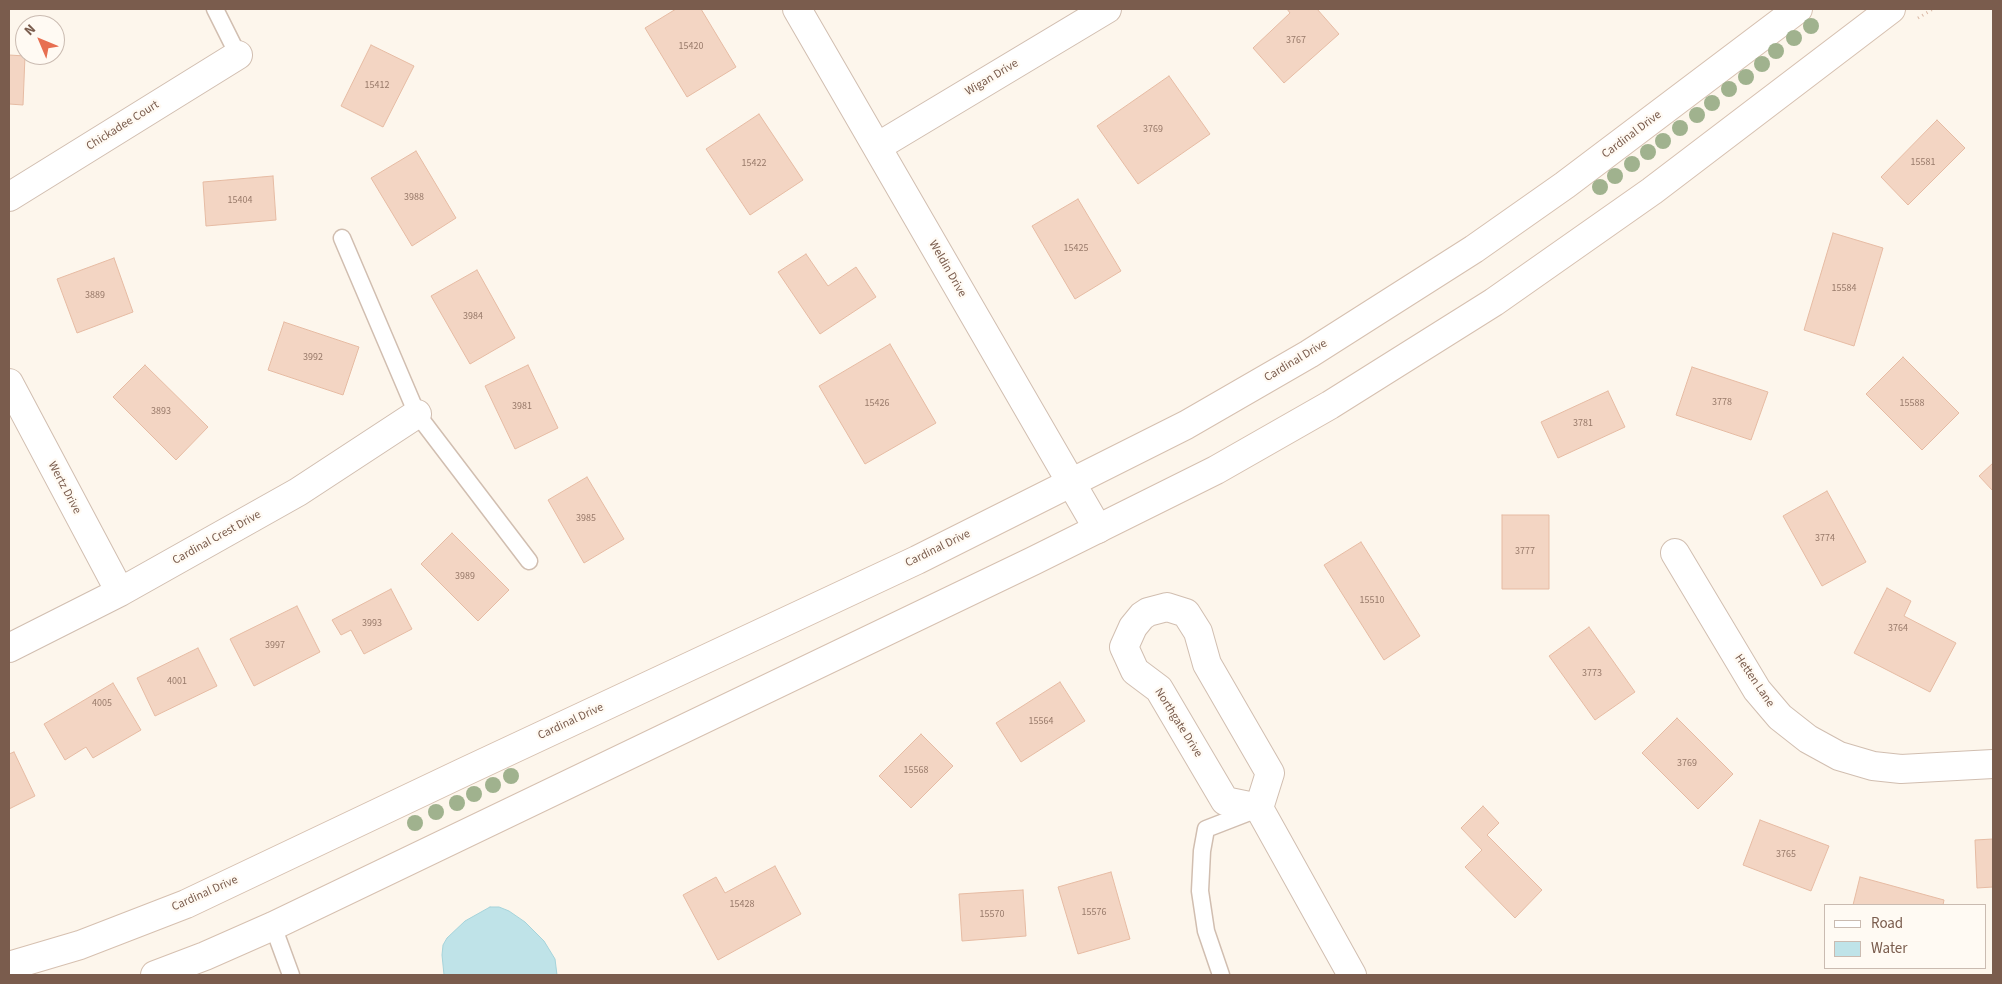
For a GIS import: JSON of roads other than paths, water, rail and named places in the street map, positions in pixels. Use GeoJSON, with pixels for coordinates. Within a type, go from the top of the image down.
{"type":"FeatureCollection","features":[{"type":"Feature","properties":{"kind":"main road","name":"Weldin Drive"},"geometry":{"type":"LineString","coordinates":[[797,9],[1098,529]]}},
{"type":"Feature","properties":{"kind":"main road","name":"Wigan Drive"},"geometry":{"type":"LineString","coordinates":[[877,147],[1107,9]]}},
{"type":"Feature","properties":{"kind":"main road","name":"Cardinal Drive"},"geometry":{"type":"LineString","coordinates":[[9,966],[80,945],[186,904],[908,564],[1186,425],[1309,354],[1474,249],[1573,179],[1798,9]]}},
{"type":"Feature","properties":{"kind":"main road"},"geometry":{"type":"LineString","coordinates":[[155,975],[205,956],[273,926],[1098,529],[1216,470],[1330,405],[1494,302],[1652,191],[1891,9]]}},
{"type":"Feature","properties":{"kind":"main road","name":"Chickadee Court"},"geometry":{"type":"LineString","coordinates":[[9,196],[238,55]]}},
{"type":"Feature","properties":{"kind":"main road","name":"Wertz Drive"},"geometry":{"type":"LineString","coordinates":[[9,383],[120,592]]}},
{"type":"Feature","properties":{"kind":"main road","name":"Cardinal Crest Drive"},"geometry":{"type":"LineString","coordinates":[[9,648],[120,592],[298,492],[417,414]]}},
{"type":"Feature","properties":{"kind":"main road","name":"Hetten Lane"},"geometry":{"type":"LineString","coordinates":[[1674,553],[1757,690],[1780,717],[1808,739],[1839,756],[1873,766],[1901,769],[1993,764]]}},
{"type":"Feature","properties":{"kind":"main road","name":"Northgate Drive"},"geometry":{"type":"LineString","coordinates":[[1167,607],[1186,613],[1198,632],[1207,664],[1270,773],[1260,808],[1225,801],[1159,689],[1135,671],[1124,647],[1133,627],[1148,612],[1167,607]]}},
{"type":"Feature","properties":{"kind":"main road"},"geometry":{"type":"LineString","coordinates":[[1260,808],[1352,975]]}},
{"type":"Feature","properties":{"kind":"lane"},"geometry":{"type":"LineString","coordinates":[[215,9],[238,55]]}},
{"type":"Feature","properties":{"kind":"lane"},"geometry":{"type":"LineString","coordinates":[[342,238],[417,414],[529,561]]}},
{"type":"Feature","properties":{"kind":"lane"},"geometry":{"type":"LineString","coordinates":[[1220,975],[1206,931],[1200,891],[1202,851],[1206,829],[1260,808]]}},
{"type":"Feature","properties":{"kind":"lane"},"geometry":{"type":"LineString","coordinates":[[273,926],[291,975]]}},
{"type":"Feature","properties":{"kind":"water"},"geometry":{"type":"Polygon","coordinates":[[[490,907],[499,907],[509,911],[525,922],[544,941],[555,959],[557,975],[444,975],[442,955],[443,945],[447,938],[465,921],[490,907]]]}}]}
